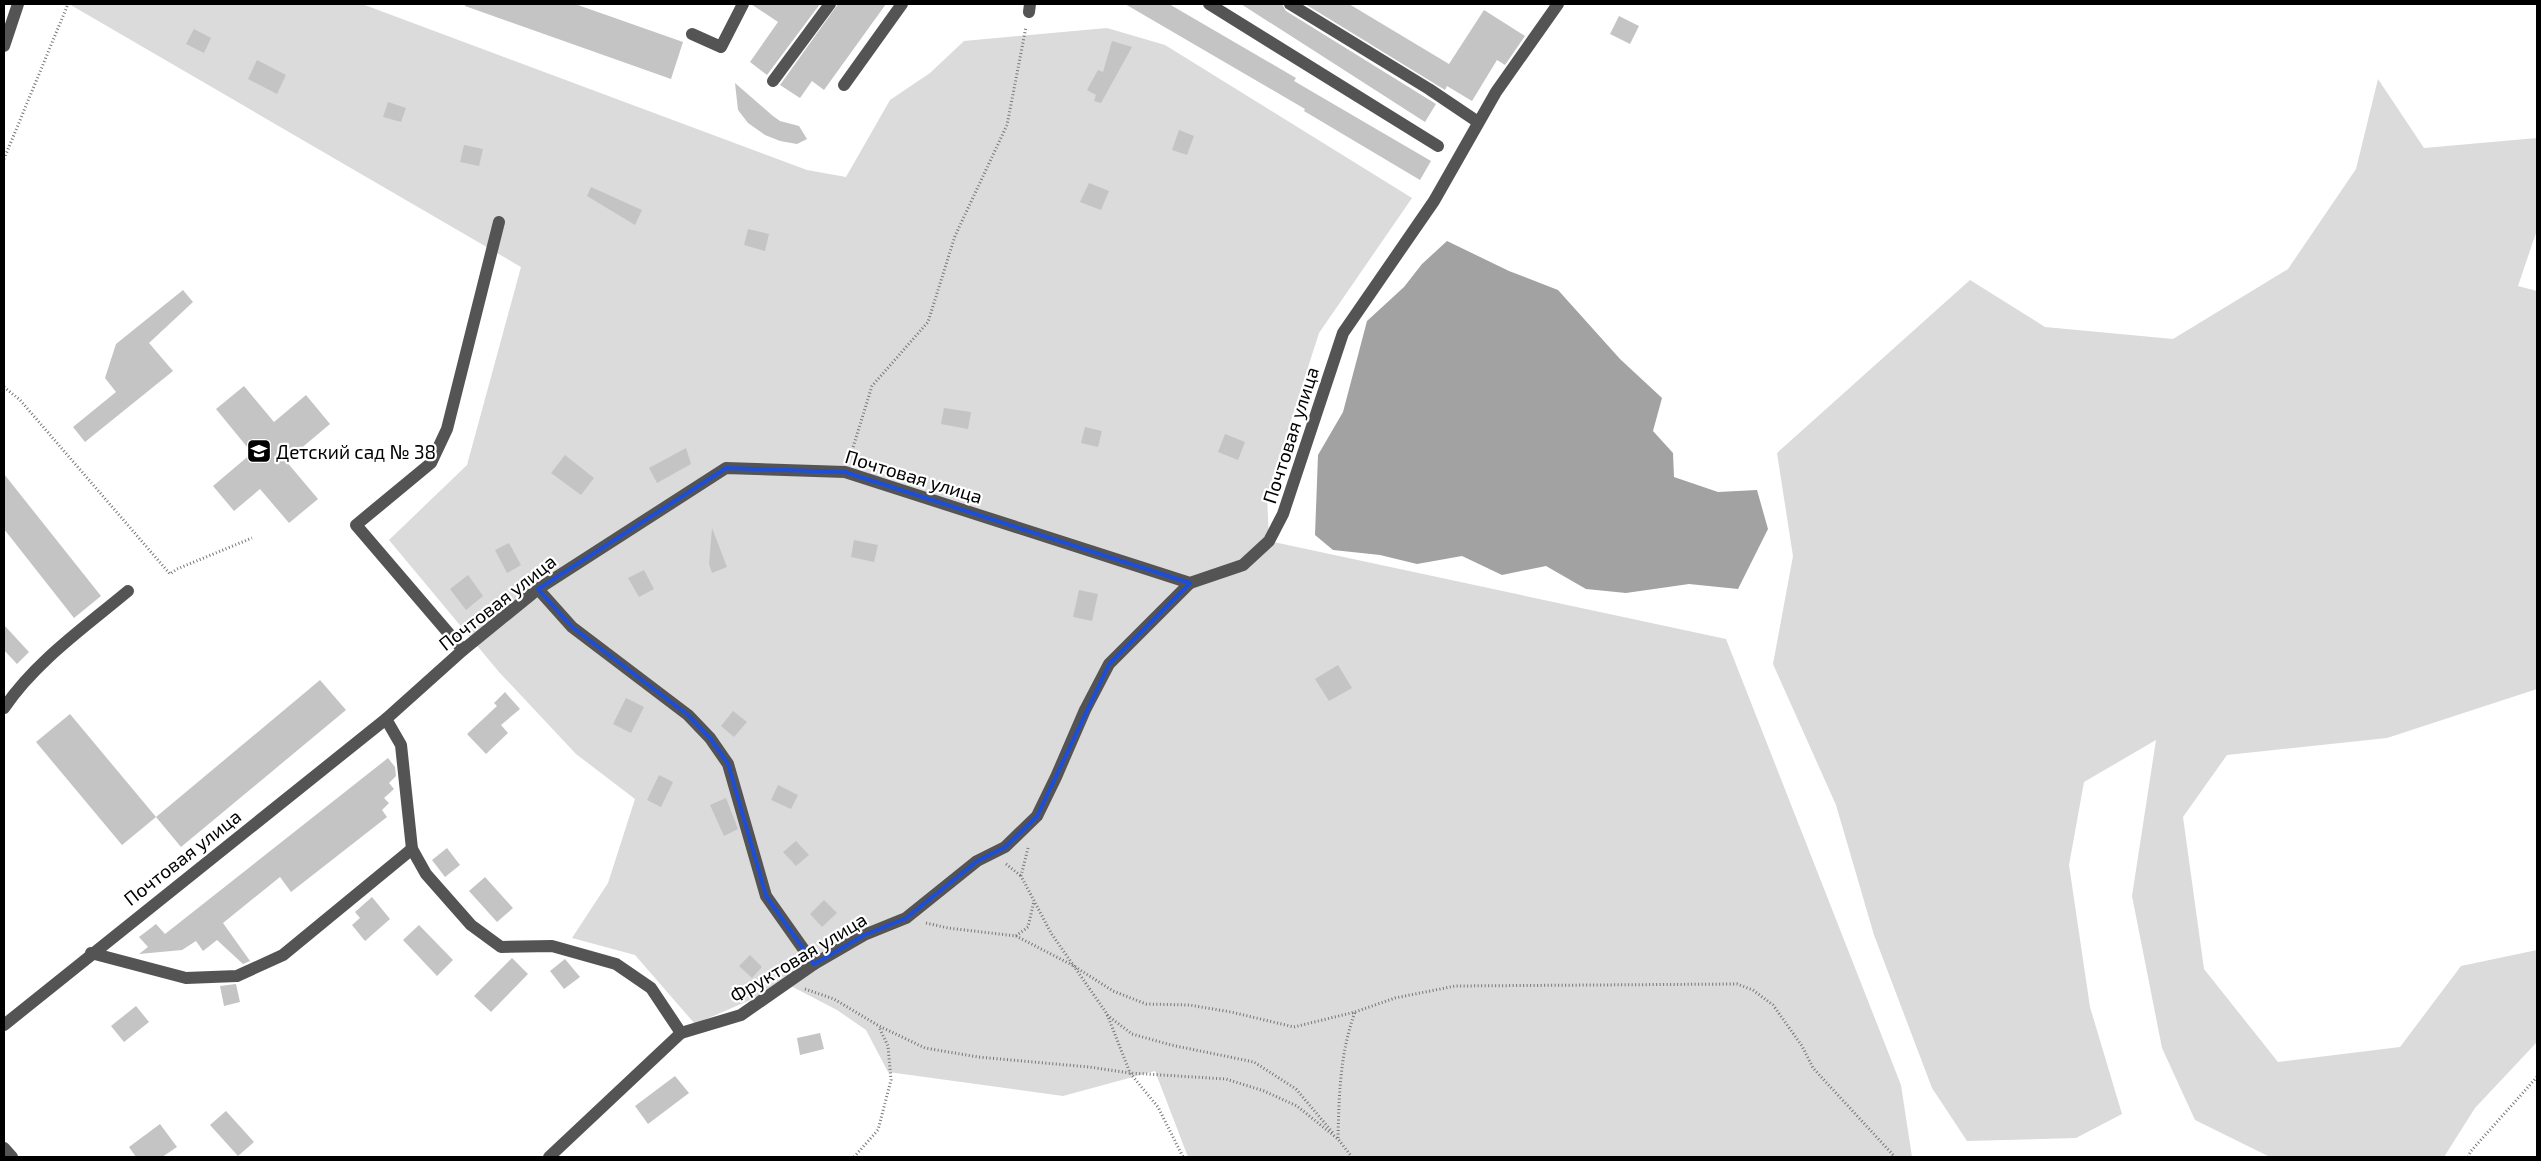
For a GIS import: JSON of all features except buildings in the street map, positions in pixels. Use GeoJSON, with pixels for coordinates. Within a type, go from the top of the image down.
{"type":"FeatureCollection","features":[{"type":"Feature","properties":{"kind":"street"},"geometry":{"type":"LineString","coordinates":[[4,46],[18,4]]}},
{"type":"Feature","properties":{"kind":"street"},"geometry":{"type":"LineString","coordinates":[[692,34],[721,47],[743,4]]}},
{"type":"Feature","properties":{"kind":"street"},"geometry":{"type":"LineString","coordinates":[[773,81],[830,4]]}},
{"type":"Feature","properties":{"kind":"street"},"geometry":{"type":"LineString","coordinates":[[844,85],[902,4]]}},
{"type":"Feature","properties":{"kind":"street"},"geometry":{"type":"LineString","coordinates":[[1208,4],[1438,146]]}},
{"type":"Feature","properties":{"kind":"street"},"geometry":{"type":"LineString","coordinates":[[1290,4],[1429,89],[1478,122]]}},
{"type":"Feature","properties":{"kind":"street","name":"Почтовая улица"},"geometry":{"type":"LineString","coordinates":[[4,1025],[91,953],[386,719],[463,650],[538,589],[726,468],[845,472],[1190,583],[1243,565],[1269,541],[1284,514],[1343,333],[1434,201],[1478,122],[1518,58],[1558,4]]}},
{"type":"Feature","properties":{"kind":"street"},"geometry":{"type":"LineString","coordinates":[[463,650],[356,525],[430,463],[447,429],[499,222]]}},
{"type":"Feature","properties":{"kind":"street","name":"Фруктовая улица"},"geometry":{"type":"LineString","coordinates":[[549,1157],[681,1033],[741,1015],[788,984],[814,964],[864,935],[906,918],[977,861],[1005,847],[1037,816],[1056,778],[1085,710],[1110,664],[1190,583]]}},
{"type":"Feature","properties":{"kind":"street"},"geometry":{"type":"LineString","coordinates":[[538,589],[572,627],[688,715],[710,738],[728,764],[766,896],[814,964]]}},
{"type":"Feature","properties":{"kind":"street"},"geometry":{"type":"LineString","coordinates":[[4,708],[18,688],[49,657],[128,591]]}},
{"type":"Feature","properties":{"kind":"street"},"geometry":{"type":"LineString","coordinates":[[386,719],[401,745],[412,849],[426,874],[471,925],[501,947],[552,946],[616,964],[650,988],[681,1033]]}},
{"type":"Feature","properties":{"kind":"street"},"geometry":{"type":"LineString","coordinates":[[91,953],[186,978],[237,976],[283,955],[412,849]]}},
{"type":"Feature","properties":{"kind":"street"},"geometry":{"type":"LineString","coordinates":[[4,1148],[12,1157]]}},
{"type":"Feature","properties":{"kind":"path"},"geometry":{"type":"LineString","coordinates":[[4,159],[68,4]]}},
{"type":"Feature","properties":{"kind":"path"},"geometry":{"type":"LineString","coordinates":[[845,472],[872,386],[928,322],[955,236],[1007,125],[1030,8]]}},
{"type":"Feature","properties":{"kind":"path"},"geometry":{"type":"LineString","coordinates":[[4,387],[20,400],[170,574],[252,538]]}},
{"type":"Feature","properties":{"kind":"path"},"geometry":{"type":"LineString","coordinates":[[1037,816],[1021,876],[1051,932],[1107,1014],[1130,1074],[1158,1107],[1183,1157]]}},
{"type":"Feature","properties":{"kind":"path"},"geometry":{"type":"LineString","coordinates":[[1016,936],[1028,927],[1034,899]]}},
{"type":"Feature","properties":{"kind":"path"},"geometry":{"type":"LineString","coordinates":[[906,918],[948,928],[1016,936],[1074,966],[1113,991],[1146,1004],[1189,1005],[1223,1010],[1294,1027],[1355,1012],[1395,998],[1455,986],[1737,984],[1753,990],[1773,1005],[1802,1046],[1813,1068],[1895,1157]]}},
{"type":"Feature","properties":{"kind":"path"},"geometry":{"type":"LineString","coordinates":[[788,984],[834,999],[879,1026],[925,1048],[978,1057],[1089,1067],[1130,1074],[1226,1079],[1264,1090],[1298,1106],[1338,1139]]}},
{"type":"Feature","properties":{"kind":"path"},"geometry":{"type":"LineString","coordinates":[[1338,1139],[1339,1094],[1345,1038],[1355,1012]]}},
{"type":"Feature","properties":{"kind":"path"},"geometry":{"type":"LineString","coordinates":[[1107,1014],[1132,1034],[1171,1045],[1254,1062],[1296,1089],[1352,1157]]}},
{"type":"Feature","properties":{"kind":"path"},"geometry":{"type":"LineString","coordinates":[[854,1157],[878,1130],[891,1080],[888,1046],[879,1026]]}},
{"type":"Feature","properties":{"kind":"path"},"geometry":{"type":"LineString","coordinates":[[2468,1157],[2470,1151],[2537,1077]]}},
{"type":"Feature","properties":{"kind":"highlighted area"},"geometry":{"type":"Polygon","coordinates":[[[726,468],[845,472],[1190,583],[1109,664],[1037,816],[1005,847],[977,861],[906,918],[864,935],[814,964],[766,896],[728,764],[710,738],[688,715],[572,627],[538,589],[726,468]]]}},
{"type":"Feature","properties":{"kind":"shaded area"},"geometry":{"type":"Polygon","coordinates":[[[69,4],[362,4],[807,170],[846,177],[890,100],[930,73],[964,41],[1107,28],[1165,45],[1412,198],[1319,333],[1267,495],[1269,541],[1726,639],[1901,1085],[1912,1157],[1188,1157],[1155,1071],[1063,1096],[888,1072],[866,1030],[837,1010],[787,984],[695,1024],[635,955],[572,938],[608,883],[635,799],[576,754],[499,672],[389,540],[467,465],[521,267],[69,4]]]}},
{"type":"Feature","properties":{"kind":"shaded area"},"geometry":{"type":"Polygon","coordinates":[[[2378,79],[2424,148],[2537,138],[2537,230],[2518,286],[2537,291],[2537,689],[2387,738],[2227,755],[2183,817],[2204,969],[2278,1062],[2400,1047],[2461,966],[2537,950],[2537,1042],[2475,1108],[2444,1157],[2270,1157],[2195,1120],[2162,1048],[2132,896],[2156,740],[2084,782],[2069,865],[2090,1007],[2122,1114],[2076,1138],[1967,1141],[1932,1088],[1874,935],[1836,805],[1773,664],[1793,556],[1777,453],[1970,280],[2045,327],[2173,339],[2288,269],[2356,169],[2378,79]]]}},
{"type":"Feature","properties":{"kind":"shaded area"},"geometry":{"type":"Polygon","coordinates":[[[1447,241],[1509,271],[1558,290],[1620,359],[1662,398],[1653,431],[1673,453],[1674,477],[1718,492],[1757,490],[1768,529],[1738,589],[1689,584],[1626,593],[1586,589],[1546,566],[1502,575],[1462,556],[1417,564],[1380,555],[1333,550],[1315,535],[1318,455],[1343,412],[1367,321],[1404,287],[1422,264],[1447,241]]]}},
{"type":"Feature","properties":{"kind":"place","name":"Детский сад № 38"},"geometry":{"type":"Point","coordinates":[259,451]}}]}
